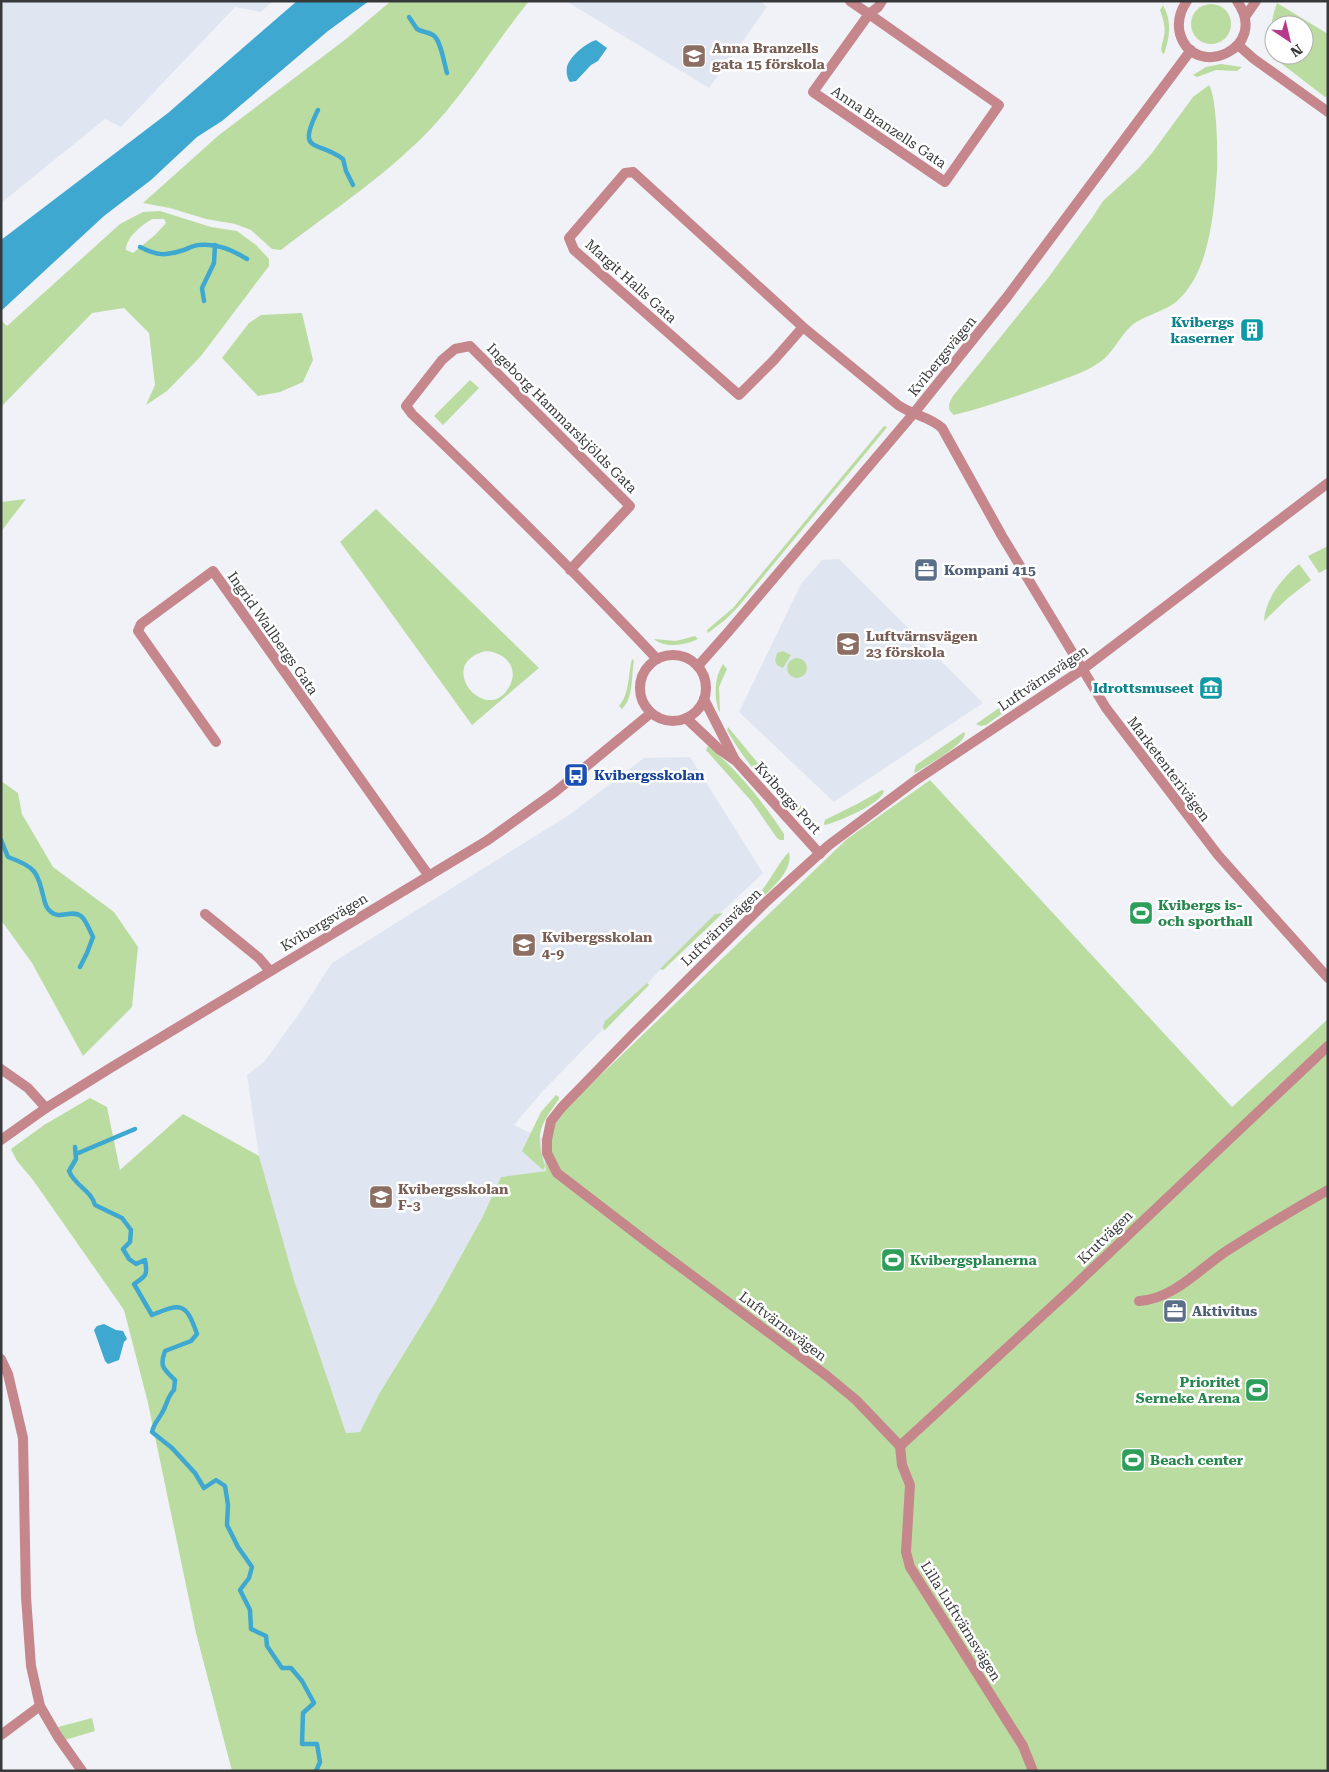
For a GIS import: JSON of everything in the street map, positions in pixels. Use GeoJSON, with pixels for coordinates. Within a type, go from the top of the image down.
{"type":"FeatureCollection","features":[{"type":"Feature","properties":{"kind":"street","name":"Anna Branzells Gata"},"geometry":{"type":"LineString","coordinates":[[850,1],[869,14],[998,105],[945,182],[813,92],[869,14],[882,1]]}},
{"type":"Feature","properties":{"kind":"street"},"geometry":{"type":"LineString","coordinates":[[1186,2],[1181,11],[1179,27],[1181,37],[1191,50],[1202,56],[1216,57],[1228,53],[1238,45],[1245,32],[1244,11],[1237,1]]}},
{"type":"Feature","properties":{"kind":"street"},"geometry":{"type":"LineString","coordinates":[[1245,17],[1256,1]]}},
{"type":"Feature","properties":{"kind":"street"},"geometry":{"type":"LineString","coordinates":[[1238,45],[1254,59],[1328,112]]}},
{"type":"Feature","properties":{"kind":"street","name":"Kvibergsvägen"},"geometry":{"type":"LineString","coordinates":[[698,666],[914,413],[1007,297],[1191,50]]}},
{"type":"Feature","properties":{"kind":"street","name":"Margit Halls Gata"},"geometry":{"type":"LineString","coordinates":[[803,327],[739,395],[574,250],[569,238],[625,173],[633,172],[803,327],[898,405],[914,413]]}},
{"type":"Feature","properties":{"kind":"street","name":"Ingeborg Hammarskjölds Gata"},"geometry":{"type":"LineString","coordinates":[[570,570],[630,506],[470,346],[455,349],[442,360],[406,406],[658,659]]}},
{"type":"Feature","properties":{"kind":"street","name":"Marketenterivägen"},"geometry":{"type":"LineString","coordinates":[[914,413],[929,418],[942,428],[1002,536],[1106,708],[1198,830],[1260,904],[1328,978]]}},
{"type":"Feature","properties":{"kind":"street","name":"Luftvärnsvägen"},"geometry":{"type":"LineString","coordinates":[[900,1446],[856,1400],[828,1376],[557,1173],[547,1153],[547,1140],[551,1121],[562,1107],[633,1034],[753,915],[848,830],[916,780],[1083,669],[1328,483]]}},
{"type":"Feature","properties":{"kind":"street","name":"Ingrid Wallbergs Gata"},"geometry":{"type":"LineString","coordinates":[[216,742],[138,631],[140,624],[213,571],[428,876]]}},
{"type":"Feature","properties":{"kind":"street"},"geometry":{"type":"LineString","coordinates":[[679,655],[686,657],[698,666],[706,682],[706,690],[704,699],[694,714],[671,721],[664,720],[651,712],[640,694],[641,680],[647,668],[664,656],[679,655]]}},
{"type":"Feature","properties":{"kind":"street","name":"Kvibergs Port"},"geometry":{"type":"LineString","coordinates":[[704,699],[736,760],[820,854]]}},
{"type":"Feature","properties":{"kind":"street","name":"Kvibergsvägen"},"geometry":{"type":"LineString","coordinates":[[1,1140],[46,1108],[428,876],[527,813],[588,766],[651,712]]}},
{"type":"Feature","properties":{"kind":"street","name":"Kvibergs Port"},"geometry":{"type":"LineString","coordinates":[[686,718],[720,750],[736,760]]}},
{"type":"Feature","properties":{"kind":"street"},"geometry":{"type":"LineString","coordinates":[[205,914],[259,958],[270,971]]}},
{"type":"Feature","properties":{"kind":"street","name":"Krutvägen"},"geometry":{"type":"LineString","coordinates":[[900,1446],[1070,1290],[1328,1046]]}},
{"type":"Feature","properties":{"kind":"street"},"geometry":{"type":"LineString","coordinates":[[1,1069],[28,1088],[46,1108]]}},
{"type":"Feature","properties":{"kind":"street"},"geometry":{"type":"LineString","coordinates":[[1140,1302],[1153,1300],[1195,1276],[1226,1251],[1328,1190]]}},
{"type":"Feature","properties":{"kind":"street"},"geometry":{"type":"LineString","coordinates":[[1,1359],[8,1374],[23,1438],[26,1597],[31,1666],[40,1706],[58,1737],[82,1771]]}},
{"type":"Feature","properties":{"kind":"street","name":"Lilla Luftvärnsvägen"},"geometry":{"type":"LineString","coordinates":[[900,1446],[902,1464],[910,1485],[906,1552],[910,1567],[982,1678],[1023,1746],[1033,1771]]}},
{"type":"Feature","properties":{"kind":"street"},"geometry":{"type":"LineString","coordinates":[[1,1735],[40,1706]]}},
{"type":"Feature","properties":{"kind":"shaded area"},"geometry":{"type":"Polygon","coordinates":[[[1,1],[273,1],[261,12],[235,7],[121,127],[105,119],[1,203],[1,1]]]}},
{"type":"Feature","properties":{"kind":"shaded area","name":"Anna Branzells gata 15 förskola"},"geometry":{"type":"Polygon","coordinates":[[[566,1],[760,1],[767,7],[709,88],[566,1]]]}},
{"type":"Feature","properties":{"kind":"shaded area","name":"Luftvärnsvägen 23 förskola"},"geometry":{"type":"Polygon","coordinates":[[[839,559],[983,703],[834,802],[739,712],[801,584],[822,560],[839,559]]]}},
{"type":"Feature","properties":{"kind":"shaded area"},"geometry":{"type":"Polygon","coordinates":[[[690,757],[763,873],[664,966],[542,1092],[514,1125],[543,1139],[546,1171],[501,1177],[482,1218],[435,1303],[379,1394],[360,1432],[346,1433],[278,1228],[259,1156],[247,1075],[264,1062],[301,1011],[332,963],[569,815],[644,758],[690,757]]]}},
{"type":"Feature","properties":{"kind":"green space"},"geometry":{"type":"Polygon","coordinates":[[[391,1],[529,1],[461,93],[420,140],[382,174],[281,250],[272,249],[251,230],[235,224],[206,219],[170,208],[143,203],[219,135],[346,39],[391,1]]]}},
{"type":"Feature","properties":{"kind":"green space"},"geometry":{"type":"Polygon","coordinates":[[[1277,3],[1297,15],[1274,15],[1277,3]]]}},
{"type":"Feature","properties":{"kind":"green space"},"geometry":{"type":"Polygon","coordinates":[[[1211,4],[1225,10],[1231,24],[1225,38],[1211,44],[1197,38],[1191,24],[1197,10],[1211,4]]]}},
{"type":"Feature","properties":{"kind":"green space"},"geometry":{"type":"Polygon","coordinates":[[[1163,5],[1169,23],[1168,41],[1164,54],[1161,49],[1165,33],[1160,10],[1163,5]]]}},
{"type":"Feature","properties":{"kind":"green space"},"geometry":{"type":"Polygon","coordinates":[[[1314,25],[1328,34],[1328,96],[1325,97],[1283,65],[1314,65],[1314,25]]]}},
{"type":"Feature","properties":{"kind":"green space"},"geometry":{"type":"Polygon","coordinates":[[[1221,64],[1242,67],[1237,71],[1216,70],[1197,77],[1193,75],[1206,67],[1221,64]]]}},
{"type":"Feature","properties":{"kind":"green space"},"geometry":{"type":"Polygon","coordinates":[[[1209,85],[1214,102],[1217,140],[1214,205],[1212,223],[1203,259],[1187,290],[1171,306],[1134,323],[1104,359],[1094,366],[1068,378],[1013,397],[954,415],[951,413],[949,404],[953,396],[1048,278],[1103,201],[1139,168],[1193,97],[1209,85]]]}},
{"type":"Feature","properties":{"kind":"green space"},"geometry":{"type":"Polygon","coordinates":[[[160,211],[211,227],[237,231],[256,245],[269,259],[269,266],[201,356],[167,391],[146,405],[155,385],[149,333],[124,308],[92,313],[1,407],[1,320],[7,326],[120,224],[143,212],[160,211]],[[152,219],[139,228],[129,241],[126,250],[133,253],[166,223],[164,219],[152,219]]]}},
{"type":"Feature","properties":{"kind":"green space"},"geometry":{"type":"Polygon","coordinates":[[[302,313],[313,360],[303,382],[280,392],[258,396],[222,358],[249,323],[261,315],[302,313]]]}},
{"type":"Feature","properties":{"kind":"green space"},"geometry":{"type":"Polygon","coordinates":[[[470,380],[479,388],[443,425],[434,416],[470,380]]]}},
{"type":"Feature","properties":{"kind":"green space"},"geometry":{"type":"Polygon","coordinates":[[[884,426],[887,427],[738,607],[708,633],[707,630],[733,608],[884,426]]]}},
{"type":"Feature","properties":{"kind":"green space"},"geometry":{"type":"Polygon","coordinates":[[[26,499],[3,529],[1,531],[1,502],[26,499]]]}},
{"type":"Feature","properties":{"kind":"green space"},"geometry":{"type":"Polygon","coordinates":[[[376,509],[539,668],[472,725],[340,542],[376,509]],[[486,651],[471,658],[464,668],[464,679],[469,689],[478,697],[489,700],[500,697],[509,687],[513,674],[509,662],[493,652],[486,651]]]}},
{"type":"Feature","properties":{"kind":"green space"},"geometry":{"type":"Polygon","coordinates":[[[1328,546],[1328,568],[1319,573],[1308,556],[1328,546]]]}},
{"type":"Feature","properties":{"kind":"green space"},"geometry":{"type":"Polygon","coordinates":[[[1299,564],[1311,580],[1288,598],[1264,621],[1271,597],[1287,575],[1299,564]]]}},
{"type":"Feature","properties":{"kind":"green space"},"geometry":{"type":"Polygon","coordinates":[[[695,636],[698,639],[676,645],[664,644],[654,639],[676,641],[695,636]]]}},
{"type":"Feature","properties":{"kind":"green space"},"geometry":{"type":"Polygon","coordinates":[[[783,651],[791,655],[783,668],[777,665],[775,660],[777,653],[783,651]]]}},
{"type":"Feature","properties":{"kind":"green space"},"geometry":{"type":"Polygon","coordinates":[[[793,658],[801,658],[807,664],[807,672],[801,678],[793,678],[787,672],[787,664],[793,658]]]}},
{"type":"Feature","properties":{"kind":"green space"},"geometry":{"type":"Polygon","coordinates":[[[632,659],[634,661],[629,699],[622,709],[619,706],[627,689],[632,659]]]}},
{"type":"Feature","properties":{"kind":"green space"},"geometry":{"type":"Polygon","coordinates":[[[723,664],[727,669],[719,687],[719,712],[716,700],[716,687],[718,675],[723,664]]]}},
{"type":"Feature","properties":{"kind":"green space"},"geometry":{"type":"Polygon","coordinates":[[[1054,675],[1056,676],[986,725],[976,724],[1022,692],[1054,675]]]}},
{"type":"Feature","properties":{"kind":"green space"},"geometry":{"type":"Polygon","coordinates":[[[728,727],[766,773],[807,812],[809,817],[805,818],[800,815],[759,776],[734,742],[727,730],[728,727]]]}},
{"type":"Feature","properties":{"kind":"green space"},"geometry":{"type":"Polygon","coordinates":[[[964,732],[963,739],[951,750],[914,772],[916,765],[964,732]]]}},
{"type":"Feature","properties":{"kind":"green space"},"geometry":{"type":"Polygon","coordinates":[[[708,746],[730,765],[759,798],[784,834],[784,840],[777,838],[752,802],[706,750],[708,746]]]}},
{"type":"Feature","properties":{"kind":"green space","name":"Kvibergsplanerna"},"geometry":{"type":"Polygon","coordinates":[[[930,780],[1232,1107],[1328,1019],[1328,1771],[232,1771],[196,1633],[148,1403],[124,1310],[33,1180],[17,1161],[11,1149],[44,1125],[90,1098],[107,1107],[120,1170],[183,1114],[259,1156],[294,1280],[346,1433],[360,1432],[379,1394],[435,1303],[482,1218],[501,1177],[546,1171],[543,1139],[561,1113],[847,839],[930,780]]]}},
{"type":"Feature","properties":{"kind":"green space"},"geometry":{"type":"Polygon","coordinates":[[[1,781],[18,793],[22,814],[53,867],[114,912],[138,947],[132,1007],[83,1056],[32,963],[1,920],[1,781]]]}},
{"type":"Feature","properties":{"kind":"green space"},"geometry":{"type":"Polygon","coordinates":[[[882,790],[884,791],[881,796],[867,807],[839,820],[824,824],[825,820],[882,790]]]}},
{"type":"Feature","properties":{"kind":"green space"},"geometry":{"type":"Polygon","coordinates":[[[789,852],[790,858],[786,870],[765,895],[762,890],[789,852]]]}},
{"type":"Feature","properties":{"kind":"green space"},"geometry":{"type":"Polygon","coordinates":[[[723,913],[663,970],[660,969],[715,914],[723,913]]]}},
{"type":"Feature","properties":{"kind":"green space"},"geometry":{"type":"Polygon","coordinates":[[[647,983],[649,985],[604,1031],[605,1021],[647,983]]]}},
{"type":"Feature","properties":{"kind":"green space"},"geometry":{"type":"Polygon","coordinates":[[[556,1095],[559,1099],[547,1116],[541,1130],[540,1145],[545,1166],[543,1170],[522,1151],[541,1112],[556,1095]]]}},
{"type":"Feature","properties":{"kind":"green space"},"geometry":{"type":"Polygon","coordinates":[[[92,1718],[95,1731],[65,1740],[58,1727],[92,1718]]]}},
{"type":"Feature","properties":{"kind":"water"},"geometry":{"type":"Polygon","coordinates":[[[297,1],[369,1],[328,31],[222,121],[197,137],[151,180],[104,216],[1,311],[1,240],[168,113],[297,1]]]}},
{"type":"Feature","properties":{"kind":"water"},"geometry":{"type":"Polygon","coordinates":[[[596,40],[607,48],[598,61],[591,65],[576,81],[570,82],[567,67],[571,59],[579,50],[596,40]]]}},
{"type":"Feature","properties":{"kind":"water"},"geometry":{"type":"Polygon","coordinates":[[[104,1324],[123,1331],[127,1339],[124,1342],[119,1360],[108,1364],[105,1361],[94,1330],[97,1326],[104,1324]]]}},
{"type":"Feature","properties":{"kind":"waterway"},"geometry":{"type":"LineString","coordinates":[[409,17],[417,29],[436,38],[447,73]]}},
{"type":"Feature","properties":{"kind":"waterway"},"geometry":{"type":"LineString","coordinates":[[318,110],[312,124],[309,140],[312,144],[343,159],[346,171],[353,185]]}},
{"type":"Feature","properties":{"kind":"waterway"},"geometry":{"type":"LineString","coordinates":[[140,247],[152,252],[166,254],[195,246],[212,245],[230,250],[247,259]]}},
{"type":"Feature","properties":{"kind":"waterway"},"geometry":{"type":"LineString","coordinates":[[204,301],[202,288],[214,263],[215,245]]}},
{"type":"Feature","properties":{"kind":"waterway"},"geometry":{"type":"LineString","coordinates":[[1,840],[8,857],[30,867],[34,871],[47,908],[50,911],[58,915],[77,914],[85,920],[93,937],[80,967]]}},
{"type":"Feature","properties":{"kind":"waterway"},"geometry":{"type":"LineString","coordinates":[[76,1154],[135,1129]]}},
{"type":"Feature","properties":{"kind":"waterway"},"geometry":{"type":"LineString","coordinates":[[75,1147],[76,1159],[69,1171],[75,1181],[90,1195],[95,1205],[122,1218],[131,1230],[130,1242],[123,1249],[129,1259],[136,1264],[145,1260],[145,1275],[134,1284],[152,1315],[170,1308],[181,1308],[186,1311],[197,1334],[191,1341],[165,1351],[162,1361],[165,1370],[175,1380],[174,1390],[152,1432],[172,1448],[195,1473],[204,1488],[216,1480],[225,1486],[228,1505],[227,1525],[238,1547],[252,1567],[249,1578],[240,1590],[250,1610],[251,1629],[266,1636],[267,1646],[282,1668],[291,1668],[302,1681],[314,1703],[303,1713],[302,1744],[317,1744],[320,1762],[316,1771]]}},
{"type":"Feature","properties":{"kind":"place","name":"Anna Branzells gata 15 förskola"},"geometry":{"type":"Point","coordinates":[694,56]}},
{"type":"Feature","properties":{"kind":"place","name":"Kvibergs kaserner"},"geometry":{"type":"Point","coordinates":[1252,330]}},
{"type":"Feature","properties":{"kind":"place","name":"Kompani 415"},"geometry":{"type":"Point","coordinates":[926,570]}},
{"type":"Feature","properties":{"kind":"place","name":"Luftvärnsvägen 23 förskola"},"geometry":{"type":"Point","coordinates":[848,644]}},
{"type":"Feature","properties":{"kind":"place","name":"Idrottsmuseet"},"geometry":{"type":"Point","coordinates":[1211,688]}},
{"type":"Feature","properties":{"kind":"place","name":"Kvibergsskolan"},"geometry":{"type":"Point","coordinates":[576,775]}},
{"type":"Feature","properties":{"kind":"place","name":"Kvibergs is- och sporthall"},"geometry":{"type":"Point","coordinates":[1141,913]}},
{"type":"Feature","properties":{"kind":"place","name":"Kvibergsskolan 4-9"},"geometry":{"type":"Point","coordinates":[524,945]}},
{"type":"Feature","properties":{"kind":"place","name":"Kvibergsskolan F-3"},"geometry":{"type":"Point","coordinates":[381,1197]}},
{"type":"Feature","properties":{"kind":"place","name":"Kvibergsplanerna"},"geometry":{"type":"Point","coordinates":[893,1260]}},
{"type":"Feature","properties":{"kind":"place","name":"Aktivitus"},"geometry":{"type":"Point","coordinates":[1175,1311]}},
{"type":"Feature","properties":{"kind":"place","name":"Prioritet Serneke Arena"},"geometry":{"type":"Point","coordinates":[1257,1390]}},
{"type":"Feature","properties":{"kind":"place","name":"Beach center"},"geometry":{"type":"Point","coordinates":[1133,1460]}}]}
